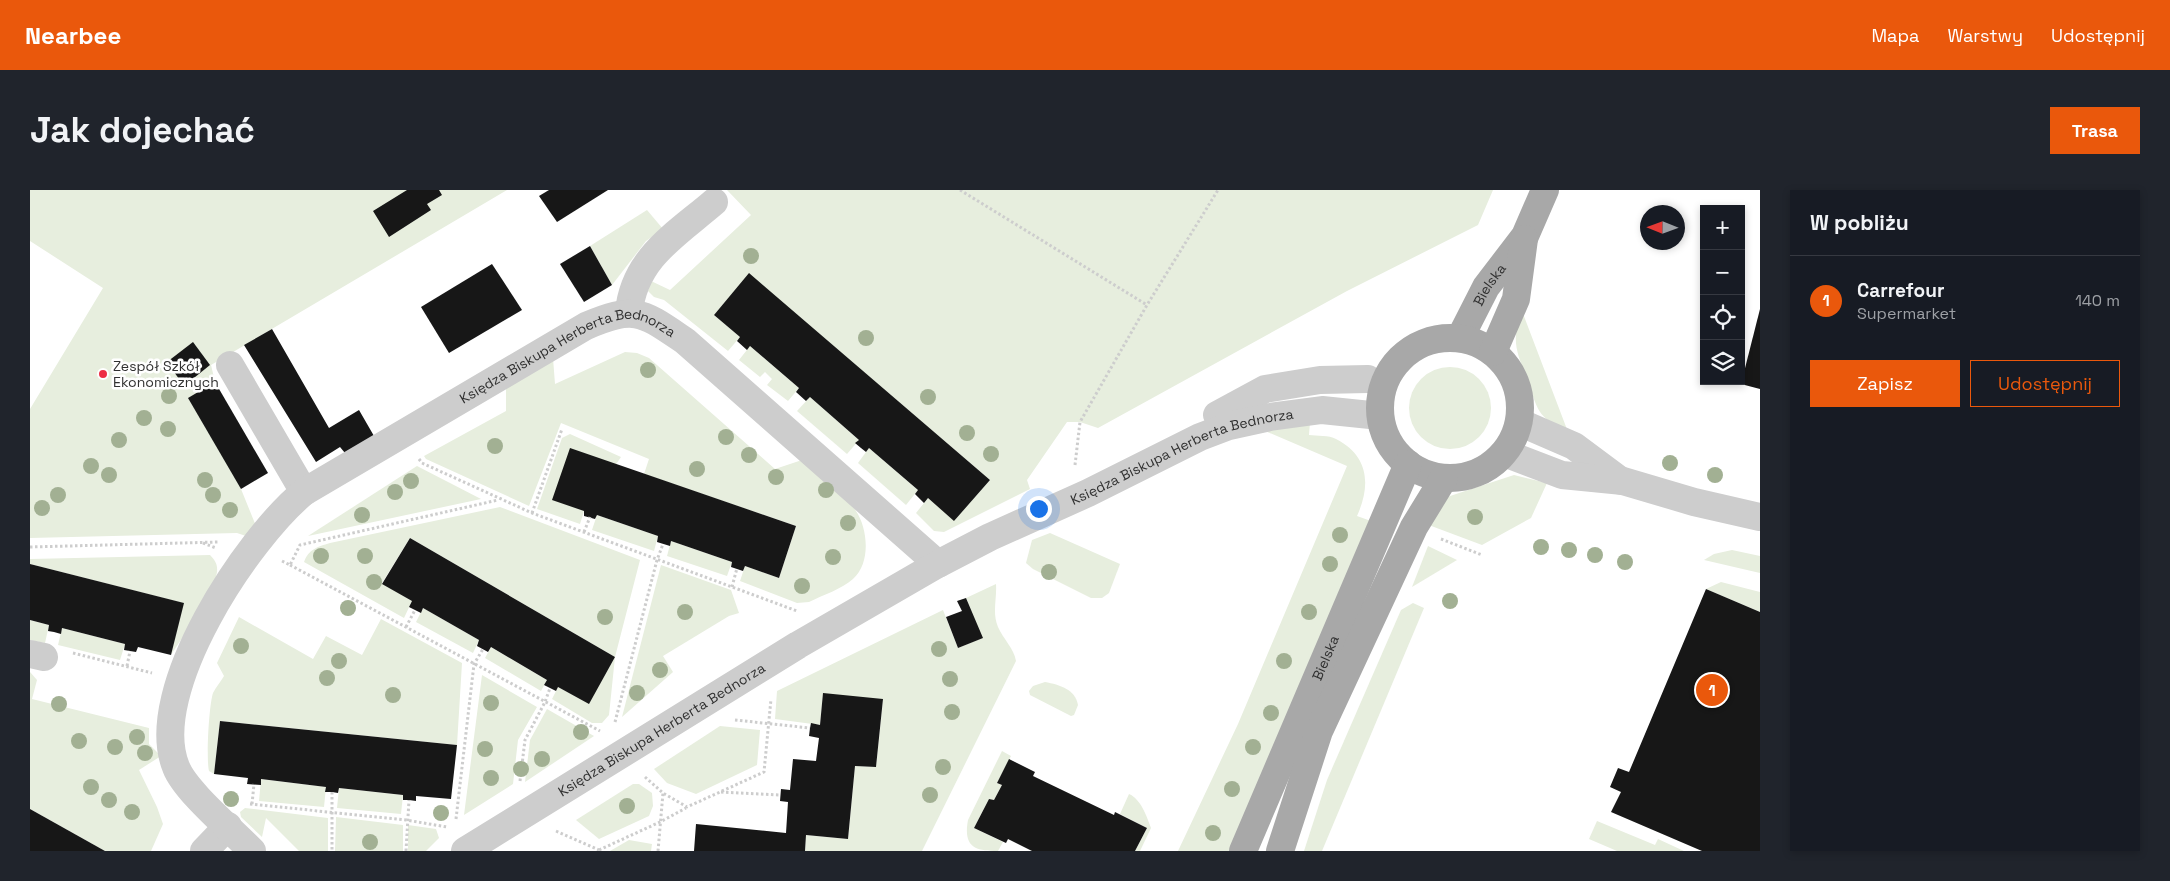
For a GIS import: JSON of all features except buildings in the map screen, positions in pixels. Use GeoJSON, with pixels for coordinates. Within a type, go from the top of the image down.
{"type":"FeatureCollection","features":[{"type":"Feature","properties":{"kind":"main road","name":"Bielska"},"geometry":{"type":"LineString","coordinates":[[1460,338],[1486,287],[1525,236],[1545,190]]}},
{"type":"Feature","properties":{"kind":"main road","name":"Bielska"},"geometry":{"type":"LineString","coordinates":[[1492,352],[1516,299],[1525,236]]}},
{"type":"Feature","properties":{"kind":"main road"},"geometry":{"type":"LineString","coordinates":[[1460,338],[1477,343],[1492,352],[1507,366],[1516,383],[1520,402],[1519,422],[1514,438],[1504,453],[1487,468],[1466,476],[1444,478],[1425,473],[1408,464],[1395,451],[1385,434],[1380,416],[1381,397],[1387,379],[1399,360],[1416,346],[1438,339],[1460,338]]}},
{"type":"Feature","properties":{"kind":"main road","name":"Bielska"},"geometry":{"type":"LineString","coordinates":[[1243,851],[1408,464]]}},
{"type":"Feature","properties":{"kind":"main road","name":"Bielska"},"geometry":{"type":"LineString","coordinates":[[1280,851],[1319,731],[1414,527],[1444,478]]}},
{"type":"Feature","properties":{"kind":"street"},"geometry":{"type":"LineString","coordinates":[[629,312],[630,298],[638,275],[653,254],[714,202]]}},
{"type":"Feature","properties":{"kind":"street","name":"Księdza Biskupa Herberta Bednorza"},"geometry":{"type":"LineString","coordinates":[[252,851],[192,791],[175,766],[172,734],[174,702],[179,680],[203,625],[260,538],[280,512],[304,492],[586,326],[606,317],[629,312],[652,318],[685,340],[938,564]]}},
{"type":"Feature","properties":{"kind":"street"},"geometry":{"type":"LineString","coordinates":[[230,365],[304,492]]}},
{"type":"Feature","properties":{"kind":"street","name":"Księdza Biskupa Herberta Bednorza"},"geometry":{"type":"LineString","coordinates":[[1217,415],[1264,389],[1320,380],[1368,379]]}},
{"type":"Feature","properties":{"kind":"street","name":"Księdza Biskupa Herberta Bednorza"},"geometry":{"type":"LineString","coordinates":[[470,849],[798,645],[938,564],[990,537],[1088,494],[1200,437],[1229,426],[1270,416],[1322,410],[1380,416]]}},
{"type":"Feature","properties":{"kind":"street"},"geometry":{"type":"LineString","coordinates":[[1519,422],[1574,446],[1623,481]]}},
{"type":"Feature","properties":{"kind":"street"},"geometry":{"type":"LineString","coordinates":[[1504,453],[1562,475],[1623,481],[1694,502],[1760,517]]}},
{"type":"Feature","properties":{"kind":"street"},"geometry":{"type":"LineString","coordinates":[[204,851],[225,823]]}},
{"type":"Feature","properties":{"kind":"path"},"geometry":{"type":"LineString","coordinates":[[960,190],[1147,305]]}},
{"type":"Feature","properties":{"kind":"path"},"geometry":{"type":"LineString","coordinates":[[1088,494],[1074,463],[1080,422],[1147,305],[1218,190]]}},
{"type":"Feature","properties":{"kind":"path"},"geometry":{"type":"LineString","coordinates":[[532,513],[562,430]]}},
{"type":"Feature","properties":{"kind":"path"},"geometry":{"type":"LineString","coordinates":[[290,565],[300,545],[498,500]]}},
{"type":"Feature","properties":{"kind":"path"},"geometry":{"type":"LineString","coordinates":[[584,532],[590,518]]}},
{"type":"Feature","properties":{"kind":"path"},"geometry":{"type":"LineString","coordinates":[[1438,538],[1482,555]]}},
{"type":"Feature","properties":{"kind":"path"},"geometry":{"type":"LineString","coordinates":[[30,547],[200,542]]}},
{"type":"Feature","properties":{"kind":"path"},"geometry":{"type":"LineString","coordinates":[[613,730],[663,544]]}},
{"type":"Feature","properties":{"kind":"path"},"geometry":{"type":"LineString","coordinates":[[274,557],[606,734]]}},
{"type":"Feature","properties":{"kind":"path"},"geometry":{"type":"LineString","coordinates":[[732,587],[737,568]]}},
{"type":"Feature","properties":{"kind":"path"},"geometry":{"type":"LineString","coordinates":[[406,628],[415,610]]}},
{"type":"Feature","properties":{"kind":"path"},"geometry":{"type":"LineString","coordinates":[[456,822],[474,664],[483,649]]}},
{"type":"Feature","properties":{"kind":"path"},"geometry":{"type":"LineString","coordinates":[[127,666],[130,651]]}},
{"type":"Feature","properties":{"kind":"path"},"geometry":{"type":"LineString","coordinates":[[48,654],[127,666],[179,680]]}},
{"type":"Feature","properties":{"kind":"path"},"geometry":{"type":"LineString","coordinates":[[519,786],[524,740],[545,702],[550,688]]}},
{"type":"Feature","properties":{"kind":"path"},"geometry":{"type":"LineString","coordinates":[[551,829],[599,850],[764,772],[771,696]]}},
{"type":"Feature","properties":{"kind":"path"},"geometry":{"type":"LineString","coordinates":[[733,720],[810,728]]}},
{"type":"Feature","properties":{"kind":"path"},"geometry":{"type":"LineString","coordinates":[[639,771],[663,793],[687,808]]}},
{"type":"Feature","properties":{"kind":"path"},"geometry":{"type":"LineString","coordinates":[[252,804],[254,784]]}},
{"type":"Feature","properties":{"kind":"path"},"geometry":{"type":"LineString","coordinates":[[332,792],[332,851]]}},
{"type":"Feature","properties":{"kind":"path"},"geometry":{"type":"LineString","coordinates":[[720,792],[780,795]]}},
{"type":"Feature","properties":{"kind":"path"},"geometry":{"type":"LineString","coordinates":[[658,851],[663,793]]}},
{"type":"Feature","properties":{"kind":"path"},"geometry":{"type":"LineString","coordinates":[[406,851],[406,820],[409,800]]}},
{"type":"Feature","properties":{"kind":"path"},"geometry":{"type":"LineString","coordinates":[[225,823],[239,803],[406,820],[444,825],[450,828]]}},
{"type":"Feature","properties":{"kind":"green space"},"geometry":{"type":"Polygon","coordinates":[[[30,190],[507,190],[211,365],[241,489],[256,526],[246,536],[237,533],[30,538],[30,409],[103,288],[30,241],[30,190]]]}},
{"type":"Feature","properties":{"kind":"green space"},"geometry":{"type":"Polygon","coordinates":[[[727,190],[1493,190],[1478,225],[1347,291],[1098,428],[1080,422],[1067,422],[1027,480],[1030,489],[944,532],[934,531],[916,513],[928,498],[954,520],[990,480],[749,274],[714,315],[740,337],[728,351],[664,300],[654,297],[648,291],[651,281],[670,290],[751,215],[727,190]]]}},
{"type":"Feature","properties":{"kind":"green space"},"geometry":{"type":"Polygon","coordinates":[[[647,210],[663,229],[646,241],[612,285],[590,246],[647,210]]]}},
{"type":"Feature","properties":{"kind":"green space"},"geometry":{"type":"Polygon","coordinates":[[[1522,311],[1568,432],[1544,417],[1536,405],[1516,345],[1517,330],[1522,311]]]}},
{"type":"Feature","properties":{"kind":"green space"},"geometry":{"type":"Polygon","coordinates":[[[750,346],[799,388],[788,401],[767,385],[772,379],[765,372],[760,377],[739,360],[750,346]]]}},
{"type":"Feature","properties":{"kind":"green space"},"geometry":{"type":"Polygon","coordinates":[[[625,352],[637,353],[649,358],[775,469],[805,459],[839,490],[860,518],[865,536],[866,546],[863,564],[859,572],[849,583],[809,602],[797,603],[740,581],[745,566],[779,578],[796,526],[644,474],[649,459],[561,423],[529,506],[426,459],[424,456],[506,411],[506,384],[553,358],[555,384],[625,352]]]}},
{"type":"Feature","properties":{"kind":"green space"},"geometry":{"type":"Polygon","coordinates":[[[1442,367],[1458,367],[1473,374],[1484,385],[1491,400],[1488,424],[1479,437],[1458,449],[1442,449],[1427,442],[1416,431],[1409,416],[1409,400],[1416,385],[1427,374],[1442,367]]]}},
{"type":"Feature","properties":{"kind":"green space"},"geometry":{"type":"Polygon","coordinates":[[[810,397],[859,440],[847,454],[797,411],[810,397]]]}},
{"type":"Feature","properties":{"kind":"green space"},"geometry":{"type":"Polygon","coordinates":[[[1310,422],[1309,435],[1326,436],[1336,439],[1347,446],[1361,463],[1365,482],[1364,493],[1357,516],[1371,521],[1233,851],[1178,851],[1238,724],[1347,466],[1258,428],[1310,422]]]}},
{"type":"Feature","properties":{"kind":"green space"},"geometry":{"type":"Polygon","coordinates":[[[570,434],[621,457],[584,511],[580,524],[537,509],[562,438],[570,434]]]}},
{"type":"Feature","properties":{"kind":"green space"},"geometry":{"type":"Polygon","coordinates":[[[869,448],[918,490],[906,505],[858,463],[869,448]]]}},
{"type":"Feature","properties":{"kind":"green space"},"geometry":{"type":"Polygon","coordinates":[[[417,466],[481,499],[308,536],[417,466]]]}},
{"type":"Feature","properties":{"kind":"green space"},"geometry":{"type":"Polygon","coordinates":[[[1514,475],[1547,483],[1531,518],[1482,545],[1426,524],[1443,500],[1450,496],[1514,475]]]}},
{"type":"Feature","properties":{"kind":"green space"},"geometry":{"type":"Polygon","coordinates":[[[500,507],[640,560],[615,657],[410,538],[382,583],[412,601],[404,618],[304,562],[308,554],[314,549],[330,543],[500,507]]]}},
{"type":"Feature","properties":{"kind":"green space"},"geometry":{"type":"Polygon","coordinates":[[[597,515],[658,536],[654,551],[592,530],[597,515]]]}},
{"type":"Feature","properties":{"kind":"green space"},"geometry":{"type":"Polygon","coordinates":[[[1050,533],[1120,564],[1109,593],[1102,598],[1091,598],[1033,569],[1026,563],[1032,540],[1050,533]]]}},
{"type":"Feature","properties":{"kind":"green space"},"geometry":{"type":"Polygon","coordinates":[[[671,541],[732,562],[727,576],[667,556],[671,541]]]}},
{"type":"Feature","properties":{"kind":"green space"},"geometry":{"type":"Polygon","coordinates":[[[1428,546],[1457,560],[1412,587],[1428,546]]]}},
{"type":"Feature","properties":{"kind":"green space"},"geometry":{"type":"Polygon","coordinates":[[[1732,550],[1760,556],[1760,573],[1704,560],[1714,554],[1732,550]]]}},
{"type":"Feature","properties":{"kind":"green space"},"geometry":{"type":"Polygon","coordinates":[[[210,555],[217,567],[215,581],[204,603],[171,655],[183,603],[30,564],[30,559],[210,555]]]}},
{"type":"Feature","properties":{"kind":"green space"},"geometry":{"type":"Polygon","coordinates":[[[661,565],[731,590],[739,613],[729,616],[663,656],[673,672],[622,717],[661,565]]]}},
{"type":"Feature","properties":{"kind":"green space"},"geometry":{"type":"Polygon","coordinates":[[[1721,582],[1760,592],[1760,612],[1706,589],[1721,582]]]}},
{"type":"Feature","properties":{"kind":"green space"},"geometry":{"type":"Polygon","coordinates":[[[996,584],[996,622],[1016,661],[922,851],[805,851],[806,835],[848,839],[855,766],[876,767],[883,700],[823,694],[820,725],[775,719],[777,691],[943,610],[958,648],[982,638],[966,598],[996,584]]]}},
{"type":"Feature","properties":{"kind":"green space"},"geometry":{"type":"Polygon","coordinates":[[[1413,603],[1424,608],[1322,851],[1304,851],[1327,780],[1401,610],[1413,603]]]}},
{"type":"Feature","properties":{"kind":"green space"},"geometry":{"type":"Polygon","coordinates":[[[423,608],[479,640],[473,653],[416,622],[423,608]]]}},
{"type":"Feature","properties":{"kind":"green space"},"geometry":{"type":"Polygon","coordinates":[[[239,617],[313,659],[326,636],[362,655],[381,619],[462,663],[457,745],[220,721],[214,774],[209,771],[208,764],[210,708],[213,693],[224,676],[217,663],[239,617]]]}},
{"type":"Feature","properties":{"kind":"green space"},"geometry":{"type":"Polygon","coordinates":[[[30,620],[49,625],[45,643],[30,640],[30,620]]]}},
{"type":"Feature","properties":{"kind":"green space"},"geometry":{"type":"Polygon","coordinates":[[[62,628],[125,644],[120,660],[58,645],[62,628]]]}},
{"type":"Feature","properties":{"kind":"green space"},"geometry":{"type":"Polygon","coordinates":[[[491,647],[547,680],[541,691],[485,658],[491,647]]]}},
{"type":"Feature","properties":{"kind":"green space"},"geometry":{"type":"Polygon","coordinates":[[[615,657],[609,715],[602,723],[592,723],[552,699],[558,687],[589,703],[615,657]]]}},
{"type":"Feature","properties":{"kind":"green space"},"geometry":{"type":"Polygon","coordinates":[[[30,672],[37,680],[32,699],[149,728],[149,744],[161,756],[139,770],[163,824],[151,851],[105,851],[30,809],[30,672]]]}},
{"type":"Feature","properties":{"kind":"green space"},"geometry":{"type":"Polygon","coordinates":[[[482,675],[537,707],[518,740],[513,784],[464,815],[482,675]]]}},
{"type":"Feature","properties":{"kind":"green space"},"geometry":{"type":"Polygon","coordinates":[[[1045,682],[1061,686],[1074,695],[1078,705],[1074,715],[1071,716],[1030,695],[1029,691],[1033,686],[1045,682]]]}},
{"type":"Feature","properties":{"kind":"green space"},"geometry":{"type":"Polygon","coordinates":[[[547,709],[594,736],[525,782],[530,740],[547,709]]]}},
{"type":"Feature","properties":{"kind":"green space"},"geometry":{"type":"Polygon","coordinates":[[[720,726],[760,730],[757,765],[696,794],[667,783],[654,769],[720,726]]]}},
{"type":"Feature","properties":{"kind":"green space"},"geometry":{"type":"Polygon","coordinates":[[[1002,751],[1011,756],[997,783],[1002,785],[994,800],[989,799],[974,828],[1003,842],[998,851],[983,850],[972,846],[969,842],[967,836],[968,820],[1002,751]]]}},
{"type":"Feature","properties":{"kind":"green space"},"geometry":{"type":"Polygon","coordinates":[[[261,779],[326,787],[324,807],[259,801],[261,779]]]}},
{"type":"Feature","properties":{"kind":"green space"},"geometry":{"type":"Polygon","coordinates":[[[633,784],[639,784],[652,793],[653,806],[649,816],[599,839],[576,820],[633,784]]]}},
{"type":"Feature","properties":{"kind":"green space"},"geometry":{"type":"Polygon","coordinates":[[[339,788],[403,795],[401,814],[337,808],[339,788]]]}},
{"type":"Feature","properties":{"kind":"green space"},"geometry":{"type":"Polygon","coordinates":[[[1129,794],[1140,804],[1151,828],[1140,851],[1135,851],[1147,828],[1120,814],[1129,794]]]}},
{"type":"Feature","properties":{"kind":"green space"},"geometry":{"type":"Polygon","coordinates":[[[245,808],[328,818],[328,851],[299,851],[266,818],[262,837],[241,817],[240,812],[245,808]]]}},
{"type":"Feature","properties":{"kind":"green space"},"geometry":{"type":"Polygon","coordinates":[[[336,817],[403,825],[403,851],[335,851],[336,817]]]}},
{"type":"Feature","properties":{"kind":"green space"},"geometry":{"type":"Polygon","coordinates":[[[1597,821],[1655,845],[1658,839],[1684,851],[1617,851],[1589,839],[1597,821]]]}},
{"type":"Feature","properties":{"kind":"green space"},"geometry":{"type":"Polygon","coordinates":[[[408,825],[436,829],[439,838],[426,851],[408,851],[408,825]]]}},
{"type":"Feature","properties":{"kind":"green space"},"geometry":{"type":"Polygon","coordinates":[[[629,840],[652,844],[651,851],[610,851],[629,840]]]}},
{"type":"Feature","properties":{"kind":"place","name":"Zespół Szkół Ekonomicznych"},"geometry":{"type":"Point","coordinates":[103,374]}},
{"type":"Feature","properties":{"kind":"place","name":"Carrefour"},"geometry":{"type":"Point","coordinates":[1712,690]}}]}
